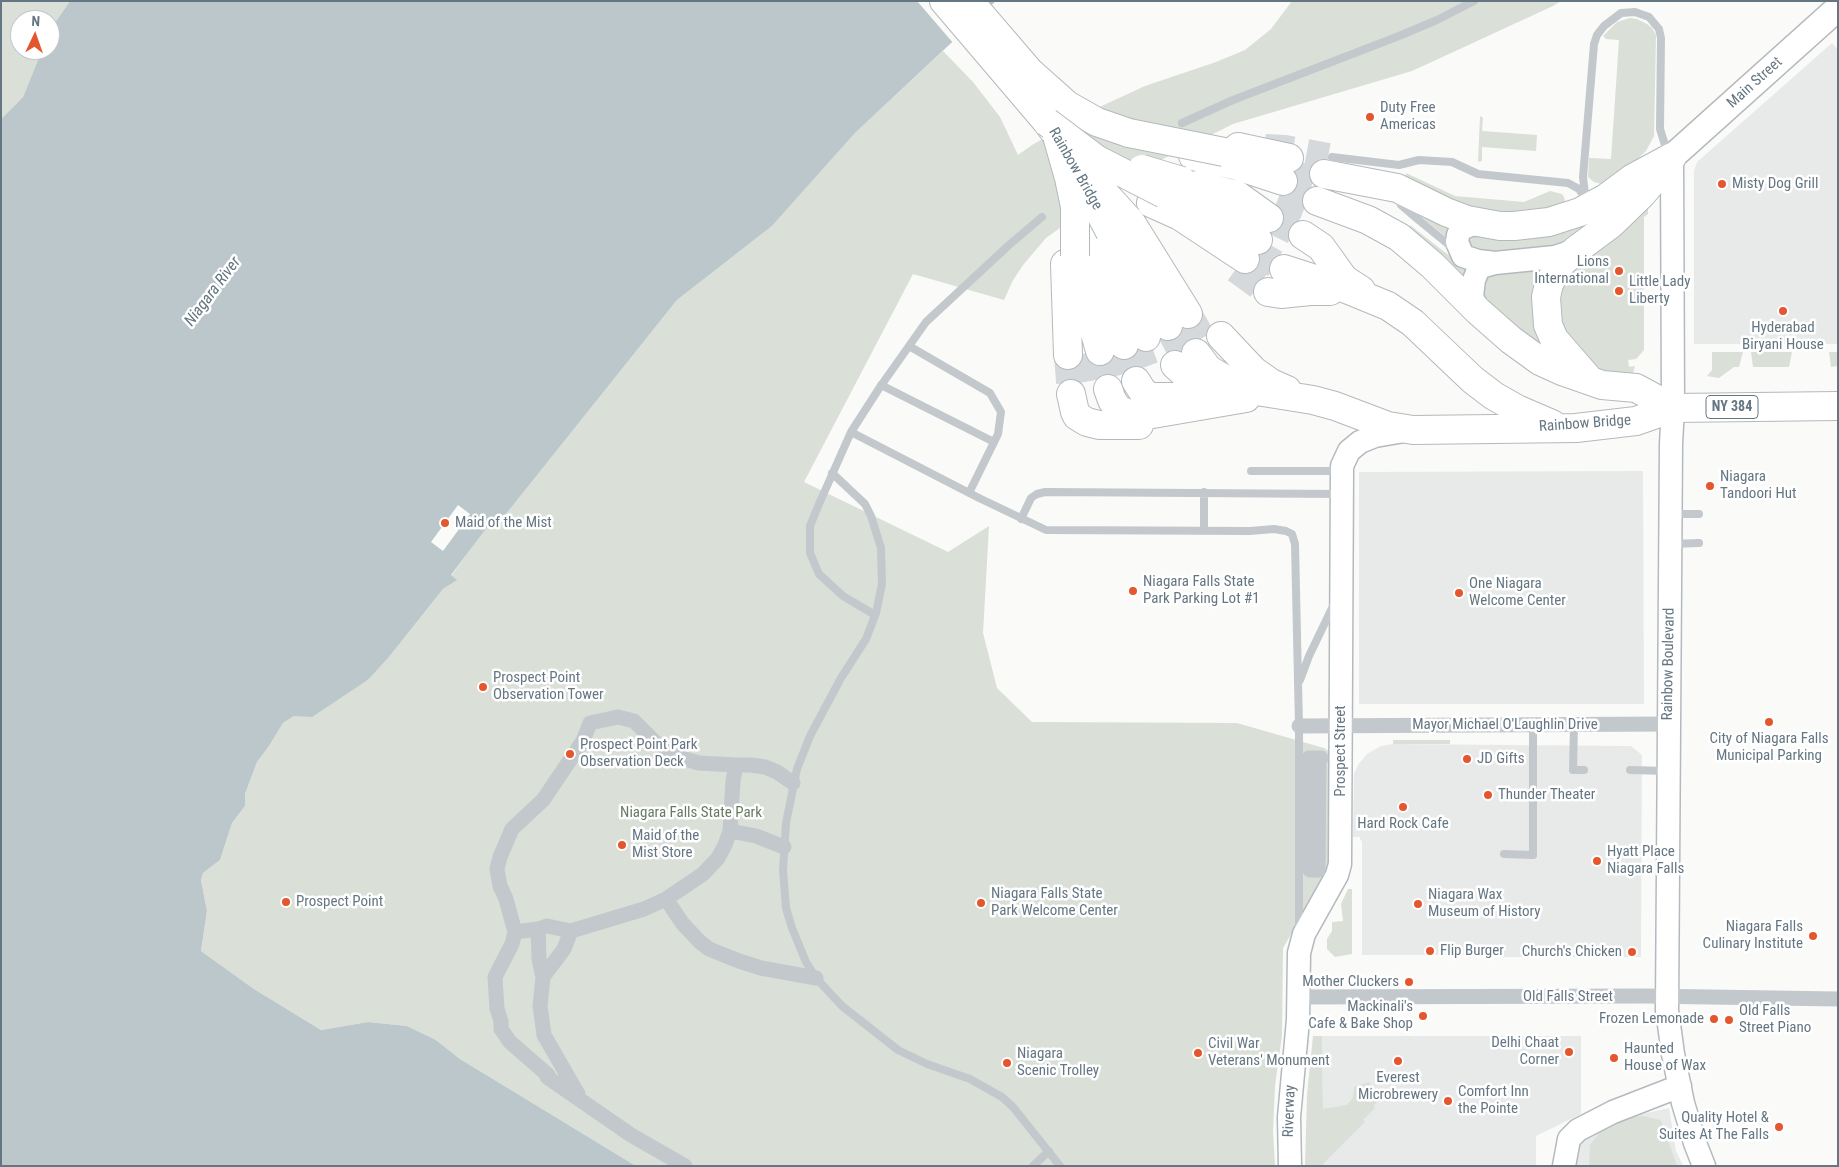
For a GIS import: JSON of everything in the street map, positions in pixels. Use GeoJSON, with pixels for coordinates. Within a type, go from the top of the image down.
{"type":"FeatureCollection","features":[{"type":"Feature","properties":{"kind":"highway","name":"Rainbow Bridge"},"geometry":{"type":"LineString","coordinates":[[944,1],[1074,163],[1101,241],[1131,279],[1139,336]]}},
{"type":"Feature","properties":{"kind":"highway","name":"Rainbow Bridge"},"geometry":{"type":"LineString","coordinates":[[969,1],[1030,72],[1067,105],[1097,122],[1129,134],[1195,173]]}},
{"type":"Feature","properties":{"kind":"highway"},"geometry":{"type":"LineString","coordinates":[[1592,382],[1554,339],[1548,325],[1546,297],[1553,275],[1585,221],[1606,198],[1633,178],[1672,157]]}},
{"type":"Feature","properties":{"kind":"highway"},"geometry":{"type":"LineString","coordinates":[[1323,180],[1358,172],[1395,180],[1446,212],[1467,220],[1500,226],[1585,221],[1604,229],[1642,194],[1672,157]]}},
{"type":"Feature","properties":{"kind":"highway"},"geometry":{"type":"LineString","coordinates":[[1074,163],[1127,164],[1195,173],[1269,210]]}},
{"type":"Feature","properties":{"kind":"highway"},"geometry":{"type":"LineString","coordinates":[[1074,163],[1195,173],[1269,210]]}},
{"type":"Feature","properties":{"kind":"highway"},"geometry":{"type":"LineString","coordinates":[[1074,163],[1101,241],[1103,292],[1139,336]]}},
{"type":"Feature","properties":{"kind":"highway"},"geometry":{"type":"LineString","coordinates":[[1074,163],[1101,241],[1081,324],[1139,336]]}},
{"type":"Feature","properties":{"kind":"highway"},"geometry":{"type":"LineString","coordinates":[[1195,173],[1188,206],[1269,210]]}},
{"type":"Feature","properties":{"kind":"highway"},"geometry":{"type":"LineString","coordinates":[[1323,180],[1343,203],[1399,237],[1419,253],[1478,311],[1510,340],[1531,355],[1551,366],[1592,382],[1611,387],[1636,388],[1673,408]]}},
{"type":"Feature","properties":{"kind":"highway"},"geometry":{"type":"LineString","coordinates":[[1323,180],[1336,185],[1395,180]]}},
{"type":"Feature","properties":{"kind":"highway"},"geometry":{"type":"LineString","coordinates":[[1101,241],[1164,258],[1139,336]]}},
{"type":"Feature","properties":{"kind":"highway"},"geometry":{"type":"LineString","coordinates":[[1339,286],[1321,247],[1287,264],[1339,286],[1372,299],[1409,320],[1494,396],[1517,409],[1552,424],[1576,428]]}},
{"type":"Feature","properties":{"kind":"highway"},"geometry":{"type":"LineString","coordinates":[[1220,361],[1226,365],[1242,394],[1160,423],[1138,425],[1099,425],[1087,422],[1077,416],[1073,407],[1152,371],[1220,361]]}},
{"type":"Feature","properties":{"kind":"highway","name":"Rainbow Bridge"},"geometry":{"type":"LineString","coordinates":[[1152,371],[1189,378],[1242,394],[1335,406],[1388,426],[1427,430],[1576,428],[1636,421],[1673,408]]}},
{"type":"Feature","properties":{"kind":"highway"},"geometry":{"type":"LineString","coordinates":[[1152,371],[1112,400],[1117,408],[1134,415],[1150,415],[1242,394]]}},
{"type":"Feature","properties":{"kind":"highway"},"geometry":{"type":"LineString","coordinates":[[1152,371],[1167,381],[1242,394]]}},
{"type":"Feature","properties":{"kind":"highway","name":"NY 384"},"geometry":{"type":"LineString","coordinates":[[1673,408],[1838,406]]}},
{"type":"Feature","properties":{"kind":"main road","name":"Main Street"},"geometry":{"type":"LineString","coordinates":[[1672,157],[1838,8]]}},
{"type":"Feature","properties":{"kind":"main road","name":"Rainbow Boulevard"},"geometry":{"type":"LineString","coordinates":[[1672,157],[1673,408],[1671,444],[1667,998],[1670,1031],[1680,1086],[1689,1123],[1704,1166]]}},
{"type":"Feature","properties":{"kind":"main road"},"geometry":{"type":"LineString","coordinates":[[1478,311],[1472,296],[1474,280],[1478,270],[1495,263],[1555,257],[1585,221]]}},
{"type":"Feature","properties":{"kind":"main road"},"geometry":{"type":"LineString","coordinates":[[1489,224],[1471,225],[1461,229],[1456,242],[1463,256],[1478,261],[1495,263]]}},
{"type":"Feature","properties":{"kind":"main road"},"geometry":{"type":"LineString","coordinates":[[1342,471],[1346,456],[1360,442],[1393,432],[1427,430]]}},
{"type":"Feature","properties":{"kind":"main road","name":"Prospect Street"},"geometry":{"type":"LineString","coordinates":[[1299,997],[1299,953],[1304,934],[1337,875],[1340,864],[1342,471]]}},
{"type":"Feature","properties":{"kind":"main road","name":"Riverway"},"geometry":{"type":"LineString","coordinates":[[1290,1166],[1289,1117],[1299,997]]}},
{"type":"Feature","properties":{"kind":"main road"},"geometry":{"type":"LineString","coordinates":[[1564,1166],[1568,1139],[1578,1130],[1613,1112],[1680,1086]]}},
{"type":"Feature","properties":{"kind":"street"},"geometry":{"type":"LineString","coordinates":[[684,1166],[631,1135],[547,1077],[548,1075],[510,1042],[501,1029],[501,1021],[496,1009],[495,977],[512,944],[515,932],[506,899],[500,886],[497,869],[500,857],[512,829],[543,800],[583,741],[590,723],[618,717],[626,718],[634,721],[661,748],[671,755],[699,763],[751,765],[765,768],[777,772],[793,783]]}},
{"type":"Feature","properties":{"kind":"street","name":"Mayor Michael O'Laughlin Drive"},"geometry":{"type":"LineString","coordinates":[[1299,726],[1669,724]]}},
{"type":"Feature","properties":{"kind":"street"},"geometry":{"type":"LineString","coordinates":[[1309,758],[1321,758],[1319,761],[1318,870],[1310,870],[1309,758]]}},
{"type":"Feature","properties":{"kind":"street"},"geometry":{"type":"LineString","coordinates":[[515,932],[547,926],[571,931],[630,914],[666,899],[703,874],[718,858],[730,831],[736,765]]}},
{"type":"Feature","properties":{"kind":"street"},"geometry":{"type":"LineString","coordinates":[[730,831],[756,836],[784,847]]}},
{"type":"Feature","properties":{"kind":"street"},"geometry":{"type":"LineString","coordinates":[[666,899],[683,924],[700,942],[709,948],[739,962],[816,978]]}},
{"type":"Feature","properties":{"kind":"street"},"geometry":{"type":"LineString","coordinates":[[538,929],[542,977],[540,1006],[544,1035],[564,1072],[587,1104]]}},
{"type":"Feature","properties":{"kind":"street"},"geometry":{"type":"LineString","coordinates":[[542,977],[564,949],[571,931]]}},
{"type":"Feature","properties":{"kind":"street","name":"Old Falls Street"},"geometry":{"type":"LineString","coordinates":[[1299,997],[1646,996],[1667,998],[1838,999]]}},
{"type":"Feature","properties":{"kind":"lane"},"geometry":{"type":"LineString","coordinates":[[1182,123],[1233,100],[1400,36],[1474,1]]}},
{"type":"Feature","properties":{"kind":"lane"},"geometry":{"type":"LineString","coordinates":[[1585,221],[1583,178],[1594,44],[1597,35],[1604,26],[1621,13],[1635,12],[1649,16],[1659,29],[1661,38],[1660,129],[1665,145],[1672,157]]}},
{"type":"Feature","properties":{"kind":"lane"},"geometry":{"type":"LineString","coordinates":[[1463,256],[1398,200],[1395,180],[1419,160],[1452,162],[1478,174],[1568,183],[1578,190],[1585,221]]}},
{"type":"Feature","properties":{"kind":"lane"},"geometry":{"type":"LineString","coordinates":[[875,615],[843,596],[819,574],[810,553],[810,526],[832,473],[851,432],[881,385],[926,322],[1009,244],[1042,217]]}},
{"type":"Feature","properties":{"kind":"lane"},"geometry":{"type":"LineString","coordinates":[[909,346],[990,393],[1001,412],[998,434],[969,493]]}},
{"type":"Feature","properties":{"kind":"lane"},"geometry":{"type":"LineString","coordinates":[[881,385],[994,442]]}},
{"type":"Feature","properties":{"kind":"lane"},"geometry":{"type":"LineString","coordinates":[[851,432],[1042,529],[1204,531],[1269,529],[1286,531],[1292,534],[1295,541],[1299,726],[1299,953]]}},
{"type":"Feature","properties":{"kind":"lane"},"geometry":{"type":"LineString","coordinates":[[1251,471],[1342,471]]}},
{"type":"Feature","properties":{"kind":"lane"},"geometry":{"type":"LineString","coordinates":[[832,473],[865,504],[877,532],[881,548],[882,575],[875,615],[866,639],[841,678],[810,736],[793,783],[784,847],[784,889],[786,908],[798,946],[816,978],[842,1006],[898,1050],[927,1064],[970,1079],[1002,1097],[1013,1107],[1060,1166]]}},
{"type":"Feature","properties":{"kind":"lane"},"geometry":{"type":"LineString","coordinates":[[1022,519],[1031,498],[1045,492],[1342,494]]}},
{"type":"Feature","properties":{"kind":"lane"},"geometry":{"type":"LineString","coordinates":[[1204,492],[1204,531]]}},
{"type":"Feature","properties":{"kind":"lane"},"geometry":{"type":"LineString","coordinates":[[1671,514],[1699,514]]}},
{"type":"Feature","properties":{"kind":"lane"},"geometry":{"type":"LineString","coordinates":[[1671,544],[1699,543]]}},
{"type":"Feature","properties":{"kind":"lane"},"geometry":{"type":"LineString","coordinates":[[1298,684],[1308,656],[1341,586]]}},
{"type":"Feature","properties":{"kind":"lane"},"geometry":{"type":"LineString","coordinates":[[1504,854],[1533,855],[1533,725]]}},
{"type":"Feature","properties":{"kind":"lane"},"geometry":{"type":"LineString","coordinates":[[1574,725],[1573,770],[1584,770]]}},
{"type":"Feature","properties":{"kind":"lane"},"geometry":{"type":"LineString","coordinates":[[1630,770],[1668,771]]}},
{"type":"Feature","properties":{"kind":"lane"},"geometry":{"type":"LineString","coordinates":[[1033,1166],[1049,1151]]}},
{"type":"Feature","properties":{"kind":"shaded area"},"geometry":{"type":"Polygon","coordinates":[[[1832,43],[1838,50],[1838,344],[1694,344],[1694,171],[1697,162],[1832,43]]]}},
{"type":"Feature","properties":{"kind":"shaded area"},"geometry":{"type":"Polygon","coordinates":[[[1643,471],[1644,704],[1359,704],[1359,472],[1643,471]]]}},
{"type":"Feature","properties":{"kind":"shaded area"},"geometry":{"type":"Polygon","coordinates":[[[1393,744],[1631,746],[1642,755],[1641,957],[1362,955],[1362,841],[1360,837],[1353,837],[1354,774],[1358,765],[1367,754],[1381,746],[1393,744]]]}},
{"type":"Feature","properties":{"kind":"shaded area"},"geometry":{"type":"Polygon","coordinates":[[[1322,1036],[1581,1036],[1581,1114],[1536,1136],[1536,1166],[1320,1166],[1323,1109],[1322,1036]]]}},
{"type":"Feature","properties":{"kind":"shaded area"},"geometry":{"type":"Polygon","coordinates":[[[1669,1108],[1676,1151],[1683,1166],[1575,1166],[1576,1142],[1633,1116],[1669,1108]]]}},
{"type":"Feature","properties":{"kind":"green space"},"geometry":{"type":"Polygon","coordinates":[[[1,1],[70,1],[60,16],[60,10],[10,10],[10,60],[38,60],[23,97],[1,119],[1,1]]]}},
{"type":"Feature","properties":{"kind":"green space","name":"Niagara Falls State Park"},"geometry":{"type":"Polygon","coordinates":[[[1292,1],[1561,1],[1412,71],[1233,124],[1143,169],[1046,238],[1023,265],[1012,282],[1004,300],[913,274],[804,482],[948,552],[989,526],[983,633],[997,688],[1032,722],[1237,723],[1324,748],[1330,752],[1332,853],[1326,874],[1283,948],[1282,1035],[1275,1086],[1273,1131],[1275,1166],[636,1166],[460,1059],[436,1040],[407,1026],[368,1022],[321,1030],[254,989],[201,951],[207,911],[201,880],[203,873],[220,860],[232,823],[245,806],[245,794],[257,762],[283,723],[369,679],[443,589],[456,580],[451,576],[488,525],[494,529],[677,300],[772,226],[855,133],[943,51],[973,82],[1000,117],[1018,155],[1093,110],[1145,86],[1245,50],[1271,29],[1292,1]]]}},
{"type":"Feature","properties":{"kind":"green space"},"geometry":{"type":"Polygon","coordinates":[[[1630,18],[1647,24],[1656,35],[1654,136],[1646,151],[1617,179],[1601,184],[1594,182],[1588,177],[1589,158],[1611,159],[1619,40],[1606,39],[1603,36],[1617,22],[1630,18]]]}},
{"type":"Feature","properties":{"kind":"green space"},"geometry":{"type":"Polygon","coordinates":[[[1480,116],[1483,118],[1482,131],[1537,135],[1536,151],[1482,147],[1482,161],[1478,162],[1480,116]]]}},
{"type":"Feature","properties":{"kind":"green space"},"geometry":{"type":"Polygon","coordinates":[[[1406,173],[1455,196],[1524,202],[1550,191],[1562,194],[1565,202],[1564,205],[1537,215],[1474,212],[1405,178],[1406,173]]]}},
{"type":"Feature","properties":{"kind":"green space"},"geometry":{"type":"Polygon","coordinates":[[[1640,207],[1648,209],[1648,214],[1644,217],[1644,350],[1636,359],[1628,360],[1629,367],[1635,366],[1632,376],[1599,375],[1554,320],[1564,275],[1640,207]]]}},
{"type":"Feature","properties":{"kind":"green space"},"geometry":{"type":"Polygon","coordinates":[[[1420,213],[1452,225],[1448,236],[1445,236],[1419,215],[1420,213]]]}},
{"type":"Feature","properties":{"kind":"green space"},"geometry":{"type":"Polygon","coordinates":[[[1583,223],[1580,231],[1568,245],[1485,257],[1462,241],[1463,237],[1583,223]]]}},
{"type":"Feature","properties":{"kind":"green space"},"geometry":{"type":"Polygon","coordinates":[[[1410,225],[1451,257],[1472,267],[1464,277],[1409,228],[1410,225]]]}},
{"type":"Feature","properties":{"kind":"green space"},"geometry":{"type":"Polygon","coordinates":[[[1546,265],[1551,346],[1540,346],[1502,315],[1483,296],[1485,276],[1546,265]]]}},
{"type":"Feature","properties":{"kind":"green space"},"geometry":{"type":"Polygon","coordinates":[[[1712,352],[1743,352],[1739,367],[1734,367],[1719,378],[1707,376],[1712,370],[1712,352]]]}},
{"type":"Feature","properties":{"kind":"green space"},"geometry":{"type":"Polygon","coordinates":[[[1751,352],[1792,352],[1789,367],[1753,367],[1751,352]]]}},
{"type":"Feature","properties":{"kind":"green space"},"geometry":{"type":"Polygon","coordinates":[[[1829,352],[1838,352],[1838,366],[1831,367],[1829,352]]]}},
{"type":"Feature","properties":{"kind":"green space"},"geometry":{"type":"Polygon","coordinates":[[[1393,740],[1450,740],[1450,744],[1393,744],[1393,740]]]}},
{"type":"Feature","properties":{"kind":"green space"},"geometry":{"type":"Polygon","coordinates":[[[1348,889],[1352,889],[1352,954],[1335,957],[1327,949],[1327,939],[1332,931],[1332,922],[1343,921],[1341,904],[1348,889]]]}},
{"type":"Feature","properties":{"kind":"green space"},"geometry":{"type":"Polygon","coordinates":[[[1313,1036],[1322,1036],[1323,1109],[1347,1105],[1353,1098],[1354,1087],[1369,1082],[1379,1100],[1373,1106],[1375,1108],[1363,1120],[1365,1122],[1323,1164],[1324,1166],[1305,1166],[1307,1095],[1313,1036]]]}},
{"type":"Feature","properties":{"kind":"green space"},"geometry":{"type":"Polygon","coordinates":[[[1643,1116],[1660,1120],[1677,1166],[1589,1166],[1590,1145],[1601,1131],[1627,1117],[1643,1116]]]}},
{"type":"Feature","properties":{"kind":"water","name":"Niagara River"},"geometry":{"type":"Polygon","coordinates":[[[70,1],[996,1],[855,133],[772,226],[677,300],[494,529],[488,526],[451,575],[457,580],[443,589],[369,679],[312,717],[294,716],[283,723],[257,762],[245,794],[245,806],[232,823],[220,860],[203,873],[201,880],[207,911],[201,951],[254,989],[321,1030],[368,1022],[407,1026],[436,1040],[460,1059],[636,1166],[1,1166],[1,119],[23,97],[38,60],[60,60],[60,16],[70,1]]]}},
{"type":"Feature","properties":{"kind":"pier"},"geometry":{"type":"Polygon","coordinates":[[[917,1],[982,1],[990,10],[954,44],[917,1]]]}},
{"type":"Feature","properties":{"kind":"pier"},"geometry":{"type":"Polygon","coordinates":[[[458,505],[470,514],[443,551],[431,542],[458,505]]]}},
{"type":"Feature","properties":{"kind":"tunnel"},"geometry":{"type":"LineString","coordinates":[[1265,148],[1285,149],[1328,157]]}},
{"type":"Feature","properties":{"kind":"tunnel"},"geometry":{"type":"LineString","coordinates":[[1286,173],[1322,182]]}},
{"type":"Feature","properties":{"kind":"tunnel"},"geometry":{"type":"LineString","coordinates":[[1279,196],[1314,209]]}},
{"type":"Feature","properties":{"kind":"tunnel"},"geometry":{"type":"LineString","coordinates":[[1269,218],[1303,235]]}},
{"type":"Feature","properties":{"kind":"tunnel"},"geometry":{"type":"LineString","coordinates":[[1251,250],[1284,269]]}},
{"type":"Feature","properties":{"kind":"tunnel"},"geometry":{"type":"LineString","coordinates":[[1236,269],[1268,292]]}},
{"type":"Feature","properties":{"kind":"tunnel"},"geometry":{"type":"LineString","coordinates":[[1188,314],[1207,347]]}},
{"type":"Feature","properties":{"kind":"tunnel"},"geometry":{"type":"LineString","coordinates":[[1168,326],[1186,360]]}},
{"type":"Feature","properties":{"kind":"tunnel"},"geometry":{"type":"LineString","coordinates":[[1135,341],[1148,377]]}},
{"type":"Feature","properties":{"kind":"tunnel"},"geometry":{"type":"LineString","coordinates":[[1113,348],[1124,385]]}},
{"type":"Feature","properties":{"kind":"tunnel"},"geometry":{"type":"LineString","coordinates":[[1088,353],[1095,392]]}},
{"type":"Feature","properties":{"kind":"tunnel"},"geometry":{"type":"LineString","coordinates":[[1068,355],[1071,394]]}},
{"type":"Feature","properties":{"kind":"place","name":"Duty Free Americas"},"geometry":{"type":"Point","coordinates":[1370,117]}},
{"type":"Feature","properties":{"kind":"place","name":"Misty Dog Grill"},"geometry":{"type":"Point","coordinates":[1722,184]}},
{"type":"Feature","properties":{"kind":"place","name":"Lions International"},"geometry":{"type":"Point","coordinates":[1619,271]}},
{"type":"Feature","properties":{"kind":"place","name":"Little Lady Liberty"},"geometry":{"type":"Point","coordinates":[1619,291]}},
{"type":"Feature","properties":{"kind":"place","name":"Hyderabad Biryani House"},"geometry":{"type":"Point","coordinates":[1783,311]}},
{"type":"Feature","properties":{"kind":"place","name":"Niagara Tandoori Hut"},"geometry":{"type":"Point","coordinates":[1710,486]}},
{"type":"Feature","properties":{"kind":"place","name":"Maid of the Mist"},"geometry":{"type":"Point","coordinates":[445,523]}},
{"type":"Feature","properties":{"kind":"place","name":"Niagara Falls State Park Parking Lot #1"},"geometry":{"type":"Point","coordinates":[1133,591]}},
{"type":"Feature","properties":{"kind":"place","name":"One Niagara Welcome Center"},"geometry":{"type":"Point","coordinates":[1459,593]}},
{"type":"Feature","properties":{"kind":"place","name":"Prospect Point Observation Tower"},"geometry":{"type":"Point","coordinates":[483,687]}},
{"type":"Feature","properties":{"kind":"place","name":"City of Niagara Falls Municipal Parking"},"geometry":{"type":"Point","coordinates":[1769,722]}},
{"type":"Feature","properties":{"kind":"place","name":"Prospect Point Park Observation Deck"},"geometry":{"type":"Point","coordinates":[570,754]}},
{"type":"Feature","properties":{"kind":"place","name":"JD Gifts"},"geometry":{"type":"Point","coordinates":[1467,759]}},
{"type":"Feature","properties":{"kind":"place","name":"Thunder Theater"},"geometry":{"type":"Point","coordinates":[1488,795]}},
{"type":"Feature","properties":{"kind":"place","name":"Hard Rock Cafe"},"geometry":{"type":"Point","coordinates":[1403,807]}},
{"type":"Feature","properties":{"kind":"place","name":"Maid of the Mist Store"},"geometry":{"type":"Point","coordinates":[622,845]}},
{"type":"Feature","properties":{"kind":"place","name":"Hyatt Place Niagara Falls"},"geometry":{"type":"Point","coordinates":[1597,861]}},
{"type":"Feature","properties":{"kind":"place","name":"Prospect Point"},"geometry":{"type":"Point","coordinates":[286,902]}},
{"type":"Feature","properties":{"kind":"place","name":"Niagara Falls State Park Welcome Center"},"geometry":{"type":"Point","coordinates":[981,903]}},
{"type":"Feature","properties":{"kind":"place","name":"Niagara Wax Museum of History"},"geometry":{"type":"Point","coordinates":[1418,904]}},
{"type":"Feature","properties":{"kind":"place","name":"Niagara Falls Culinary Institute"},"geometry":{"type":"Point","coordinates":[1813,936]}},
{"type":"Feature","properties":{"kind":"place","name":"Flip Burger"},"geometry":{"type":"Point","coordinates":[1430,951]}},
{"type":"Feature","properties":{"kind":"place","name":"Church's Chicken"},"geometry":{"type":"Point","coordinates":[1632,952]}},
{"type":"Feature","properties":{"kind":"place","name":"Mother Cluckers"},"geometry":{"type":"Point","coordinates":[1409,982]}},
{"type":"Feature","properties":{"kind":"place","name":"Mackinali's Cafe & Bake Shop"},"geometry":{"type":"Point","coordinates":[1423,1016]}},
{"type":"Feature","properties":{"kind":"place","name":"Frozen Lemonade"},"geometry":{"type":"Point","coordinates":[1714,1019]}},
{"type":"Feature","properties":{"kind":"place","name":"Old Falls Street Piano"},"geometry":{"type":"Point","coordinates":[1729,1020]}},
{"type":"Feature","properties":{"kind":"place","name":"Delhi Chaat Corner"},"geometry":{"type":"Point","coordinates":[1569,1052]}},
{"type":"Feature","properties":{"kind":"place","name":"Civil War Veterans' Monument"},"geometry":{"type":"Point","coordinates":[1198,1053]}},
{"type":"Feature","properties":{"kind":"place","name":"Haunted House of Wax"},"geometry":{"type":"Point","coordinates":[1614,1058]}},
{"type":"Feature","properties":{"kind":"place","name":"Everest Microbrewery"},"geometry":{"type":"Point","coordinates":[1398,1061]}},
{"type":"Feature","properties":{"kind":"place","name":"Niagara Scenic Trolley"},"geometry":{"type":"Point","coordinates":[1007,1063]}},
{"type":"Feature","properties":{"kind":"place","name":"Comfort Inn the Pointe"},"geometry":{"type":"Point","coordinates":[1448,1101]}},
{"type":"Feature","properties":{"kind":"place","name":"Quality Hotel & Suites At The Falls"},"geometry":{"type":"Point","coordinates":[1779,1127]}}]}
